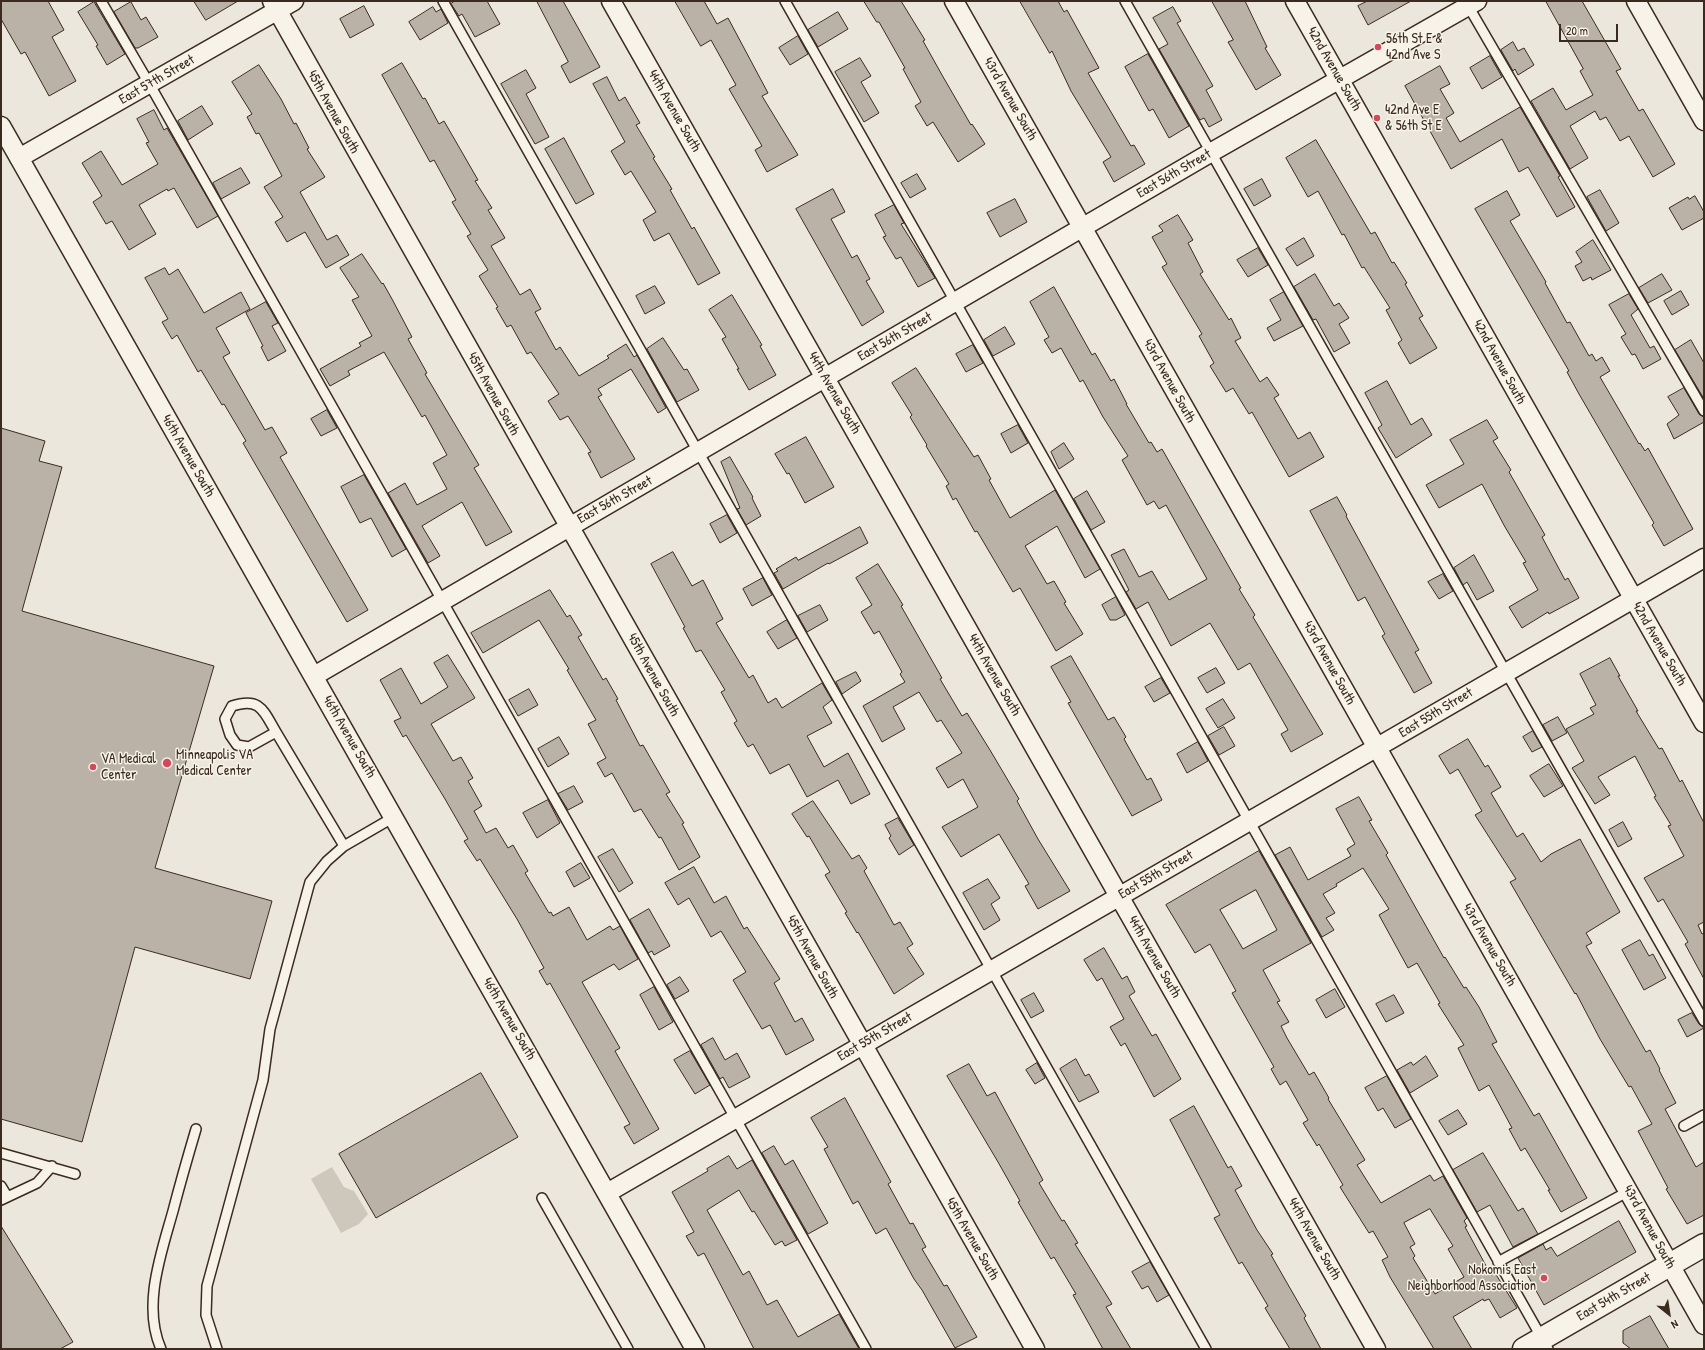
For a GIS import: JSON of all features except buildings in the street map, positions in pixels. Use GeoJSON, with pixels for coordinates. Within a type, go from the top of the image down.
{"type":"FeatureCollection","features":[{"type":"Feature","properties":{"kind":"street","name":"East 57th Street"},"geometry":{"type":"LineString","coordinates":[[18,158],[150,85],[274,6],[294,1]]}},
{"type":"Feature","properties":{"kind":"street","name":"44th Avenue South"},"geometry":{"type":"LineString","coordinates":[[612,1],[1376,1349]]}},
{"type":"Feature","properties":{"kind":"street","name":"43rd Avenue South"},"geometry":{"type":"LineString","coordinates":[[954,1],[1704,1325]]}},
{"type":"Feature","properties":{"kind":"street","name":"42nd Avenue South"},"geometry":{"type":"LineString","coordinates":[[1295,1],[1704,723]]}},
{"type":"Feature","properties":{"kind":"street"},"geometry":{"type":"LineString","coordinates":[[1636,1],[1704,121]]}},
{"type":"Feature","properties":{"kind":"street","name":"East 56th Street"},"geometry":{"type":"LineString","coordinates":[[314,676],[568,526],[699,453],[1210,153],[1340,80],[1470,3]]}},
{"type":"Feature","properties":{"kind":"street","name":"45th Avenue South"},"geometry":{"type":"LineString","coordinates":[[274,6],[1035,1349]]}},
{"type":"Feature","properties":{"kind":"street","name":"46th Avenue South"},"geometry":{"type":"LineString","coordinates":[[1,126],[695,1349]]}},
{"type":"Feature","properties":{"kind":"street","name":"East 55th Street"},"geometry":{"type":"LineString","coordinates":[[607,1193],[1119,895],[1250,822],[1632,598],[1704,558]]}},
{"type":"Feature","properties":{"kind":"street","name":"East 54th Street"},"geometry":{"type":"LineString","coordinates":[[1538,1346],[1704,1245]]}},
{"type":"Feature","properties":{"kind":"lane"},"geometry":{"type":"LineString","coordinates":[[101,1],[866,1349]]}},
{"type":"Feature","properties":{"kind":"lane"},"geometry":{"type":"LineString","coordinates":[[443,1],[990,971],[1206,1349]]}},
{"type":"Feature","properties":{"kind":"lane"},"geometry":{"type":"LineString","coordinates":[[785,1],[1498,1262],[1538,1346]]}},
{"type":"Feature","properties":{"kind":"lane"},"geometry":{"type":"LineString","coordinates":[[1125,1],[1704,1021]]}},
{"type":"Feature","properties":{"kind":"lane"},"geometry":{"type":"LineString","coordinates":[[1470,3],[1704,411]]}},
{"type":"Feature","properties":{"kind":"lane"},"geometry":{"type":"LineString","coordinates":[[276,732],[249,747],[237,745],[230,735],[225,719],[232,706],[246,702],[260,707],[276,732],[344,846]]}},
{"type":"Feature","properties":{"kind":"lane"},"geometry":{"type":"LineString","coordinates":[[217,1349],[206,1314],[207,1286],[263,1080],[271,1025],[310,882],[327,861],[344,846],[394,817]]}},
{"type":"Feature","properties":{"kind":"lane"},"geometry":{"type":"LineString","coordinates":[[1684,1126],[1704,1115]]}},
{"type":"Feature","properties":{"kind":"lane"},"geometry":{"type":"LineString","coordinates":[[161,1349],[158,1342],[153,1306],[156,1269],[196,1129]]}},
{"type":"Feature","properties":{"kind":"lane"},"geometry":{"type":"LineString","coordinates":[[1,1153],[52,1166],[74,1174]]}},
{"type":"Feature","properties":{"kind":"lane"},"geometry":{"type":"LineString","coordinates":[[1,1186],[4,1198],[37,1184],[52,1166]]}},
{"type":"Feature","properties":{"kind":"lane"},"geometry":{"type":"LineString","coordinates":[[1498,1262],[1629,1191]]}},
{"type":"Feature","properties":{"kind":"lane"},"geometry":{"type":"LineString","coordinates":[[542,1198],[628,1349]]}},
{"type":"Feature","properties":{"kind":"shaded area"},"geometry":{"type":"Polygon","coordinates":[[[332,1167],[344,1187],[354,1191],[368,1214],[359,1224],[341,1233],[311,1179],[332,1167]]]}},
{"type":"Feature","properties":{"kind":"place","name":"56th St E & 42nd Ave S"},"geometry":{"type":"Point","coordinates":[1378,47]}},
{"type":"Feature","properties":{"kind":"place","name":"42nd Ave E & 56th St E"},"geometry":{"type":"Point","coordinates":[1377,118]}},
{"type":"Feature","properties":{"kind":"place","name":"Minneapolis VA Medical Center"},"geometry":{"type":"Point","coordinates":[167,763]}},
{"type":"Feature","properties":{"kind":"place","name":"VA Medical Center"},"geometry":{"type":"Point","coordinates":[93,767]}},
{"type":"Feature","properties":{"kind":"place","name":"Nokomis East Neighborhood Association"},"geometry":{"type":"Point","coordinates":[1544,1278]}}]}
